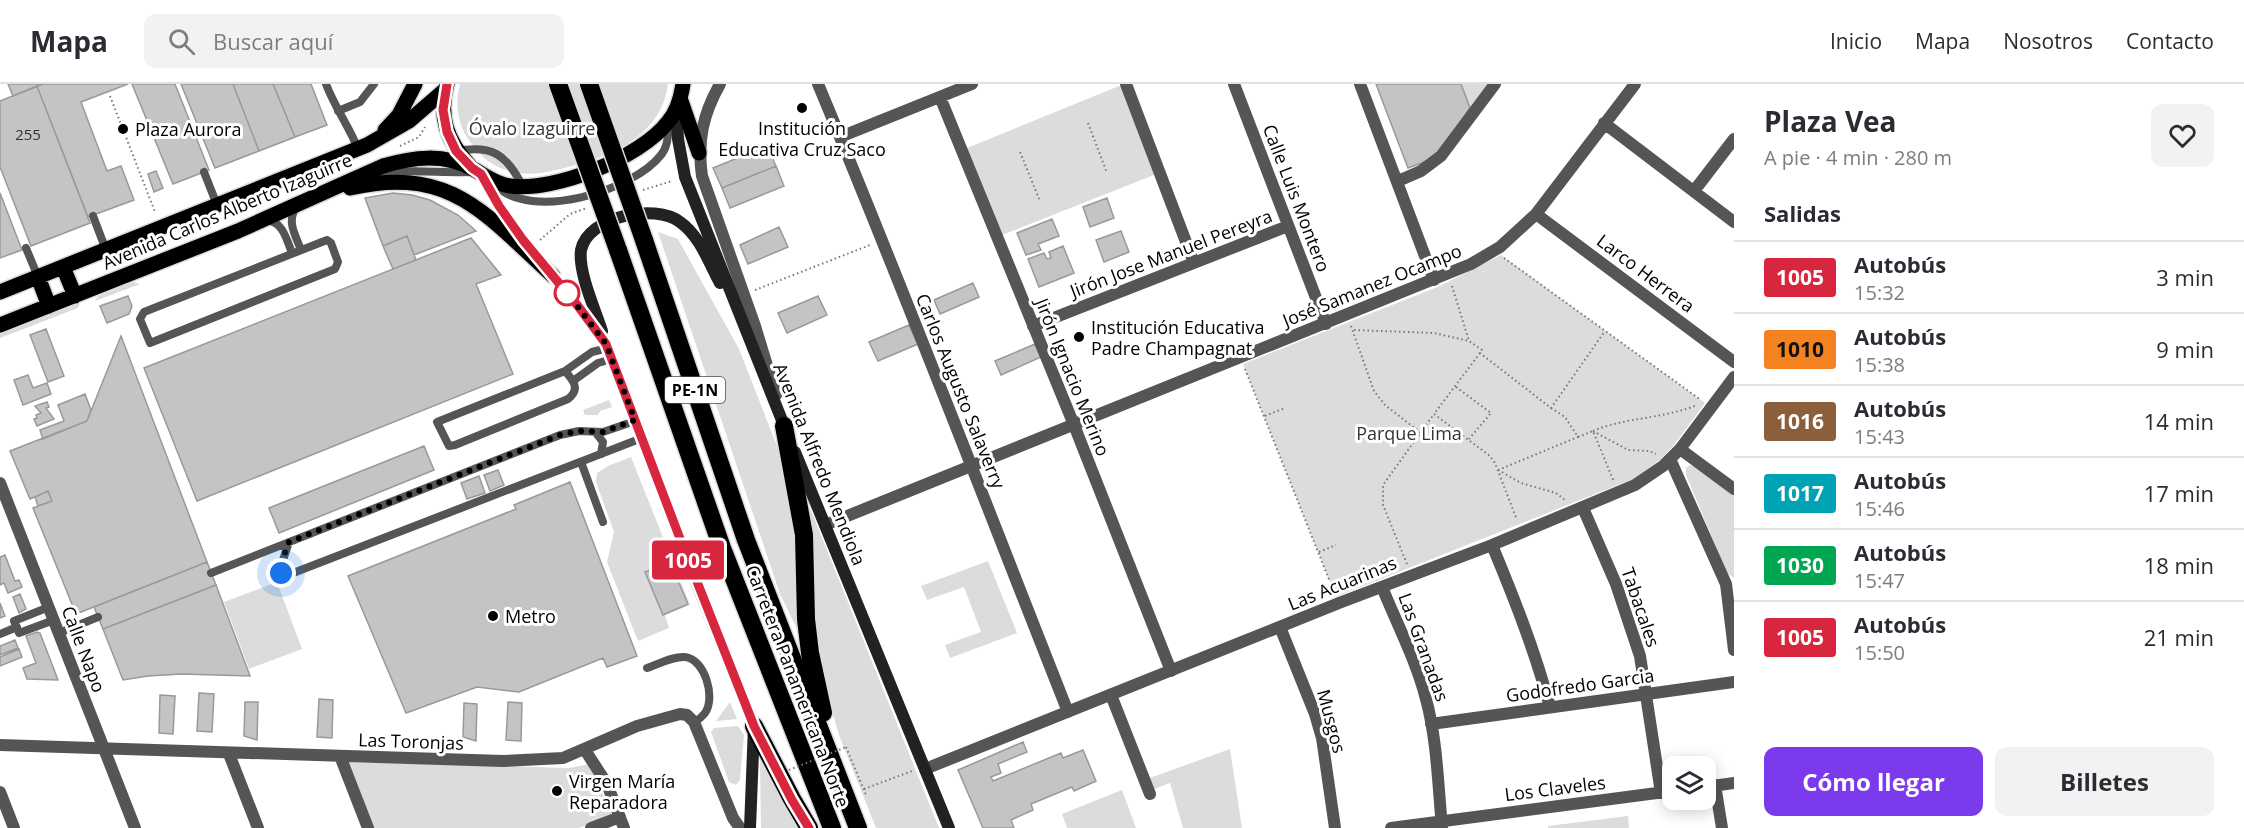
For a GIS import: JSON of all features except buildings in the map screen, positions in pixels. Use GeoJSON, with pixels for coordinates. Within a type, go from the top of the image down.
{"type":"FeatureCollection","features":[{"type":"Feature","properties":{"kind":"highway","name":"Carretera Panamericana Norte"},"geometry":{"type":"LineString","coordinates":[[558,84],[722,548],[832,828]]}},
{"type":"Feature","properties":{"kind":"highway","name":"Carretera Panamericana Norte"},"geometry":{"type":"LineString","coordinates":[[589,84],[746,540],[858,828]]}},
{"type":"Feature","properties":{"kind":"highway"},"geometry":{"type":"LineString","coordinates":[[784,426],[804,535],[806,619],[810,653],[818,694],[844,793]]}},
{"type":"Feature","properties":{"kind":"highway"},"geometry":{"type":"LineString","coordinates":[[754,726],[809,828]]}},
{"type":"Feature","properties":{"kind":"main road"},"geometry":{"type":"LineString","coordinates":[[362,147],[399,115],[415,84]]}},
{"type":"Feature","properties":{"kind":"main road","name":"Avenida Carlos Alberto Izaguirre"},"geometry":{"type":"LineString","coordinates":[[0,292],[362,147],[409,121],[446,87]]}},
{"type":"Feature","properties":{"kind":"main road","name":"Avenida Carlos Alberto Izaguirre"},"geometry":{"type":"LineString","coordinates":[[446,87],[443,110],[447,132],[456,151],[480,174]]}},
{"type":"Feature","properties":{"kind":"main road"},"geometry":{"type":"LineString","coordinates":[[679,98],[699,153]]}},
{"type":"Feature","properties":{"kind":"main road","name":"Avenida Carlos Alberto Izaguirre"},"geometry":{"type":"LineString","coordinates":[[0,325],[264,220],[402,160],[420,158],[451,160],[510,186],[558,181],[606,164],[647,142],[679,98]]}},
{"type":"Feature","properties":{"kind":"main road","name":"Avenida Alfredo Mendiola"},"geometry":{"type":"LineString","coordinates":[[679,98],[678,139],[685,177],[825,525],[920,771],[949,828]]}},
{"type":"Feature","properties":{"kind":"main road"},"geometry":{"type":"LineString","coordinates":[[480,174],[499,206],[608,350]]}},
{"type":"Feature","properties":{"kind":"main road"},"geometry":{"type":"LineString","coordinates":[[318,196],[386,182],[412,182],[433,186],[454,194],[482,211],[553,276]]}},
{"type":"Feature","properties":{"kind":"main road"},"geometry":{"type":"LineString","coordinates":[[750,828],[754,726],[608,350],[581,262],[584,241],[592,231],[631,214],[649,212],[664,214],[679,220],[690,230],[756,354]]}},
{"type":"Feature","properties":{"kind":"main road"},"geometry":{"type":"LineString","coordinates":[[63,267],[75,296]]}},
{"type":"Feature","properties":{"kind":"main road"},"geometry":{"type":"LineString","coordinates":[[38,277],[49,306]]}},
{"type":"Feature","properties":{"kind":"street"},"geometry":{"type":"LineString","coordinates":[[720,84],[704,118],[699,153],[702,176],[744,294],[772,380],[784,426]]}},
{"type":"Feature","properties":{"kind":"street","name":"Carlos Augusto Salaverry"},"geometry":{"type":"LineString","coordinates":[[818,84],[973,466],[1005,555],[1068,712]]}},
{"type":"Feature","properties":{"kind":"street"},"geometry":{"type":"LineString","coordinates":[[840,137],[972,84]]}},
{"type":"Feature","properties":{"kind":"street"},"geometry":{"type":"LineString","coordinates":[[1126,84],[1194,264]]}},
{"type":"Feature","properties":{"kind":"street","name":"Calle Luis Montero"},"geometry":{"type":"LineString","coordinates":[[1234,84],[1326,324]]}},
{"type":"Feature","properties":{"kind":"street"},"geometry":{"type":"LineString","coordinates":[[1360,84],[1434,280]]}},
{"type":"Feature","properties":{"kind":"street"},"geometry":{"type":"LineString","coordinates":[[1398,181],[1421,171],[1441,156],[1495,84]]}},
{"type":"Feature","properties":{"kind":"street","name":"José Samanez Ocampo"},"geometry":{"type":"LineString","coordinates":[[825,525],[1434,280],[1495,250],[1536,214],[1635,84]]}},
{"type":"Feature","properties":{"kind":"street","name":"Jirón Ignacio Merino"},"geometry":{"type":"LineString","coordinates":[[940,97],[1074,425],[1171,671]]}},
{"type":"Feature","properties":{"kind":"street"},"geometry":{"type":"LineString","coordinates":[[1604,123],[1734,222]]}},
{"type":"Feature","properties":{"kind":"street"},"geometry":{"type":"LineString","coordinates":[[1694,191],[1734,139]]}},
{"type":"Feature","properties":{"kind":"street","name":"Larco Herrera"},"geometry":{"type":"LineString","coordinates":[[1536,214],[1734,362]]}},
{"type":"Feature","properties":{"kind":"street","name":"Jirón Jose Manuel Pereyra"},"geometry":{"type":"LineString","coordinates":[[1034,326],[1288,226]]}},
{"type":"Feature","properties":{"kind":"street","name":"Las Acuarinas"},"geometry":{"type":"LineString","coordinates":[[920,771],[1339,603],[1492,545],[1635,485],[1666,463],[1680,449],[1707,404],[1734,377]]}},
{"type":"Feature","properties":{"kind":"street"},"geometry":{"type":"LineString","coordinates":[[1680,449],[1734,489]]}},
{"type":"Feature","properties":{"kind":"street"},"geometry":{"type":"LineString","coordinates":[[1666,463],[1730,584],[1734,650]]}},
{"type":"Feature","properties":{"kind":"street","name":"Calle Napo"},"geometry":{"type":"LineString","coordinates":[[0,483],[135,828]]}},
{"type":"Feature","properties":{"kind":"street","name":"Tabacales"},"geometry":{"type":"LineString","coordinates":[[1583,508],[1629,619],[1640,656],[1662,768]]}},
{"type":"Feature","properties":{"kind":"street"},"geometry":{"type":"LineString","coordinates":[[1492,545],[1525,626],[1550,707]]}},
{"type":"Feature","properties":{"kind":"street","name":"Las Granadas"},"geometry":{"type":"LineString","coordinates":[[1382,587],[1420,678],[1431,724],[1442,825]]}},
{"type":"Feature","properties":{"kind":"street","name":"Musgos"},"geometry":{"type":"LineString","coordinates":[[1280,627],[1319,730],[1335,828]]}},
{"type":"Feature","properties":{"kind":"street","name":"Godofredo Garcia"},"geometry":{"type":"LineString","coordinates":[[1431,724],[1734,682]]}},
{"type":"Feature","properties":{"kind":"street"},"geometry":{"type":"LineString","coordinates":[[1111,695],[1150,794]]}},
{"type":"Feature","properties":{"kind":"street","name":"Las Toronjas"},"geometry":{"type":"LineString","coordinates":[[0,745],[503,761],[563,758],[637,726],[680,714],[687,715],[694,722]]}},
{"type":"Feature","properties":{"kind":"street"},"geometry":{"type":"LineString","coordinates":[[694,722],[733,818],[740,828]]}},
{"type":"Feature","properties":{"kind":"street"},"geometry":{"type":"LineString","coordinates":[[585,750],[607,784],[622,823],[591,828]]}},
{"type":"Feature","properties":{"kind":"street"},"geometry":{"type":"LineString","coordinates":[[229,754],[258,828]]}},
{"type":"Feature","properties":{"kind":"street"},"geometry":{"type":"LineString","coordinates":[[340,756],[368,828]]}},
{"type":"Feature","properties":{"kind":"street"},"geometry":{"type":"LineString","coordinates":[[1716,785],[1734,783]]}},
{"type":"Feature","properties":{"kind":"street"},"geometry":{"type":"LineString","coordinates":[[0,792],[14,828]]}},
{"type":"Feature","properties":{"kind":"street","name":"Los Claveles"},"geometry":{"type":"LineString","coordinates":[[1391,828],[1442,825],[1662,793]]}},
{"type":"Feature","properties":{"kind":"street"},"geometry":{"type":"LineString","coordinates":[[1716,807],[1722,828]]}},
{"type":"Feature","properties":{"kind":"lane"},"geometry":{"type":"LineString","coordinates":[[326,84],[338,111],[362,147]]}},
{"type":"Feature","properties":{"kind":"lane"},"geometry":{"type":"LineString","coordinates":[[338,111],[360,102],[374,84]]}},
{"type":"Feature","properties":{"kind":"lane"},"geometry":{"type":"LineString","coordinates":[[480,174],[513,198],[535,203],[566,201],[628,180],[663,153],[679,98]]}},
{"type":"Feature","properties":{"kind":"lane"},"geometry":{"type":"LineString","coordinates":[[456,151],[473,148],[488,150],[512,166],[522,185]]}},
{"type":"Feature","properties":{"kind":"lane"},"geometry":{"type":"LineString","coordinates":[[204,172],[217,206]]}},
{"type":"Feature","properties":{"kind":"lane"},"geometry":{"type":"LineString","coordinates":[[296,252],[290,222],[292,212],[297,206]]}},
{"type":"Feature","properties":{"kind":"lane"},"geometry":{"type":"LineString","coordinates":[[93,216],[106,250]]}},
{"type":"Feature","properties":{"kind":"lane"},"geometry":{"type":"LineString","coordinates":[[264,220],[280,225],[296,252]]}},
{"type":"Feature","properties":{"kind":"lane"},"geometry":{"type":"LineString","coordinates":[[324,241],[330,242],[339,264],[335,269],[150,343],[140,319],[144,312],[296,252],[324,241]]}},
{"type":"Feature","properties":{"kind":"lane"},"geometry":{"type":"LineString","coordinates":[[26,248],[38,277]]}},
{"type":"Feature","properties":{"kind":"lane"},"geometry":{"type":"LineString","coordinates":[[565,371],[573,381],[575,390],[568,399],[455,445],[449,446],[445,441],[437,422],[565,371],[592,352],[608,350]]}},
{"type":"Feature","properties":{"kind":"lane"},"geometry":{"type":"LineString","coordinates":[[573,381],[598,363],[608,350]]}},
{"type":"Feature","properties":{"kind":"lane"},"geometry":{"type":"LineString","coordinates":[[211,573],[560,435],[579,431],[596,433],[635,420]]}},
{"type":"Feature","properties":{"kind":"lane"},"geometry":{"type":"LineString","coordinates":[[596,433],[603,442],[601,454]]}},
{"type":"Feature","properties":{"kind":"lane"},"geometry":{"type":"LineString","coordinates":[[289,542],[280,569],[281,573],[288,575],[642,438]]}},
{"type":"Feature","properties":{"kind":"lane"},"geometry":{"type":"LineString","coordinates":[[581,462],[603,522]]}},
{"type":"Feature","properties":{"kind":"lane"},"geometry":{"type":"LineString","coordinates":[[17,627],[49,607]]}},
{"type":"Feature","properties":{"kind":"lane"},"geometry":{"type":"LineString","coordinates":[[59,633],[98,617]]}},
{"type":"Feature","properties":{"kind":"lane"},"geometry":{"type":"LineString","coordinates":[[0,633],[17,627],[54,620]]}},
{"type":"Feature","properties":{"kind":"lane"},"geometry":{"type":"LineString","coordinates":[[647,668],[684,657],[693,659],[698,664],[710,700],[706,712],[694,722]]}},
{"type":"Feature","properties":{"kind":"path"},"geometry":{"type":"LineString","coordinates":[[110,96],[155,212]]}},
{"type":"Feature","properties":{"kind":"path"},"geometry":{"type":"LineString","coordinates":[[1088,123],[1107,173]]}},
{"type":"Feature","properties":{"kind":"path"},"geometry":{"type":"LineString","coordinates":[[1020,152],[1040,201]]}},
{"type":"Feature","properties":{"kind":"path"},"geometry":{"type":"LineString","coordinates":[[744,294],[882,240]]}},
{"type":"Feature","properties":{"kind":"path"},"geometry":{"type":"LineString","coordinates":[[1495,250],[1707,404]]}},
{"type":"Feature","properties":{"kind":"path"},"geometry":{"type":"LineString","coordinates":[[1448,274],[1469,341]]}},
{"type":"Feature","properties":{"kind":"path"},"geometry":{"type":"LineString","coordinates":[[1347,315],[1374,391],[1385,405],[1421,433]]}},
{"type":"Feature","properties":{"kind":"path"},"geometry":{"type":"LineString","coordinates":[[1352,330],[1434,333],[1469,341],[1482,350],[1385,481],[1382,491],[1383,505],[1411,575]]}},
{"type":"Feature","properties":{"kind":"path"},"geometry":{"type":"LineString","coordinates":[[1551,408],[1605,331]]}},
{"type":"Feature","properties":{"kind":"path"},"geometry":{"type":"LineString","coordinates":[[1480,353],[1565,417],[1578,437]]}},
{"type":"Feature","properties":{"kind":"path"},"geometry":{"type":"LineString","coordinates":[[1240,357],[1339,603]]}},
{"type":"Feature","properties":{"kind":"path"},"geometry":{"type":"LineString","coordinates":[[1455,386],[1491,413],[1469,440]]}},
{"type":"Feature","properties":{"kind":"path"},"geometry":{"type":"LineString","coordinates":[[1498,470],[1608,424],[1674,413],[1707,404]]}},
{"type":"Feature","properties":{"kind":"path"},"geometry":{"type":"LineString","coordinates":[[1264,417],[1285,408]]}},
{"type":"Feature","properties":{"kind":"path"},"geometry":{"type":"LineString","coordinates":[[1434,414],[1490,456],[1498,470],[1521,532]]}},
{"type":"Feature","properties":{"kind":"path"},"geometry":{"type":"LineString","coordinates":[[1593,431],[1628,450],[1655,452],[1666,463]]}},
{"type":"Feature","properties":{"kind":"path"},"geometry":{"type":"LineString","coordinates":[[1593,431],[1618,493]]}},
{"type":"Feature","properties":{"kind":"path"},"geometry":{"type":"LineString","coordinates":[[1498,470],[1521,483],[1556,492],[1569,504]]}},
{"type":"Feature","properties":{"kind":"path"},"geometry":{"type":"LineString","coordinates":[[1318,553],[1336,545]]}},
{"type":"Feature","properties":{"kind":"path"},"geometry":{"type":"LineString","coordinates":[[789,770],[846,747],[866,795]]}},
{"type":"Feature","properties":{"kind":"path"},"geometry":{"type":"LineString","coordinates":[[864,789],[913,770],[920,771]]}},
{"type":"Feature","properties":{"kind":"green space","name":"Óvalo Izaguirre"},"geometry":{"type":"Polygon","coordinates":[[[460,84],[668,84],[664,102],[656,117],[632,140],[601,157],[554,171],[531,174],[502,169],[490,162],[475,148],[459,118],[457,105],[460,84]]]}},
{"type":"Feature","properties":{"kind":"green space"},"geometry":{"type":"Polygon","coordinates":[[[1124,84],[1159,173],[997,237],[962,150],[1124,84]]]}},
{"type":"Feature","properties":{"kind":"green space"},"geometry":{"type":"Polygon","coordinates":[[[1461,84],[1495,84],[1470,108],[1461,84]]]}},
{"type":"Feature","properties":{"kind":"green space"},"geometry":{"type":"Polygon","coordinates":[[[658,232],[678,239],[739,349],[790,479],[800,608],[797,629],[780,594],[658,232]]]}},
{"type":"Feature","properties":{"kind":"green space","name":"Parque Lima"},"geometry":{"type":"Polygon","coordinates":[[[1501,255],[1705,403],[1661,459],[1633,479],[1336,597],[1243,364],[1440,286],[1501,255]]]}},
{"type":"Feature","properties":{"kind":"green space"},"geometry":{"type":"Polygon","coordinates":[[[133,282],[140,284],[95,301],[98,296],[133,282]]]}},
{"type":"Feature","properties":{"kind":"green space"},"geometry":{"type":"Polygon","coordinates":[[[80,303],[78,308],[0,338],[0,334],[80,303]]]}},
{"type":"Feature","properties":{"kind":"green space"},"geometry":{"type":"Polygon","coordinates":[[[609,400],[612,407],[600,411],[598,415],[585,415],[583,410],[609,400]]]}},
{"type":"Feature","properties":{"kind":"green space"},"geometry":{"type":"Polygon","coordinates":[[[631,457],[690,605],[665,615],[669,628],[638,641],[607,562],[614,532],[596,482],[597,473],[631,457]]]}},
{"type":"Feature","properties":{"kind":"green space"},"geometry":{"type":"Polygon","coordinates":[[[1689,465],[1734,495],[1734,578],[1727,573],[1686,475],[1686,468],[1689,465]]]}},
{"type":"Feature","properties":{"kind":"green space"},"geometry":{"type":"Polygon","coordinates":[[[798,478],[939,828],[876,828],[839,735],[817,658],[798,478]]]}},
{"type":"Feature","properties":{"kind":"green space"},"geometry":{"type":"Polygon","coordinates":[[[988,561],[1017,633],[950,658],[945,645],[981,632],[964,587],[927,600],[921,586],[988,561]]]}},
{"type":"Feature","properties":{"kind":"green space"},"geometry":{"type":"Polygon","coordinates":[[[277,582],[302,649],[249,669],[224,602],[277,582]]]}},
{"type":"Feature","properties":{"kind":"green space"},"geometry":{"type":"Polygon","coordinates":[[[730,702],[737,719],[716,721],[730,702]]]}},
{"type":"Feature","properties":{"kind":"green space"},"geometry":{"type":"Polygon","coordinates":[[[738,726],[744,735],[740,780],[736,785],[729,782],[711,732],[714,728],[738,726]]]}},
{"type":"Feature","properties":{"kind":"green space"},"geometry":{"type":"Polygon","coordinates":[[[1230,749],[1242,828],[1183,828],[1170,783],[1154,789],[1150,778],[1230,749]]]}},
{"type":"Feature","properties":{"kind":"green space"},"geometry":{"type":"Polygon","coordinates":[[[760,761],[804,828],[761,828],[760,761]]]}},
{"type":"Feature","properties":{"kind":"green space"},"geometry":{"type":"Polygon","coordinates":[[[346,762],[569,768],[590,764],[612,815],[579,828],[373,828],[346,762]]]}},
{"type":"Feature","properties":{"kind":"green space"},"geometry":{"type":"Polygon","coordinates":[[[1122,790],[1136,828],[1067,828],[1062,814],[1122,790]]]}},
{"type":"Feature","properties":{"kind":"green space"},"geometry":{"type":"Polygon","coordinates":[[[1628,816],[1629,828],[1548,828],[1548,826],[1628,816]]]}},
{"type":"Feature","properties":{"kind":"bus line","name":"1005"},"geometry":{"type":"LineString","coordinates":[[447,84],[443,110],[447,132],[456,151],[481,174],[499,206],[523,240],[590,321],[606,344],[731,672],[774,766],[809,828]]}},
{"type":"Feature","properties":{"kind":"place","name":"Institución Educativa Cruz Saco"},"geometry":{"type":"Point","coordinates":[802,108]}},
{"type":"Feature","properties":{"kind":"place","name":"Plaza Aurora"},"geometry":{"type":"Point","coordinates":[123,129]}},
{"type":"Feature","properties":{"kind":"place","name":"Institución Educativa Padre Champagnat"},"geometry":{"type":"Point","coordinates":[1079,337]}},
{"type":"Feature","properties":{"kind":"place","name":"Metro"},"geometry":{"type":"Point","coordinates":[493,616]}},
{"type":"Feature","properties":{"kind":"place","name":"Virgen María Reparadora"},"geometry":{"type":"Point","coordinates":[557,791]}},
{"type":"Feature","properties":{"kind":"route"},"geometry":{"type":"LineString","coordinates":[[281,573],[280,566],[289,542],[560,435],[579,431],[603,432],[635,420],[606,344],[566,291],[567,293]]}}]}
